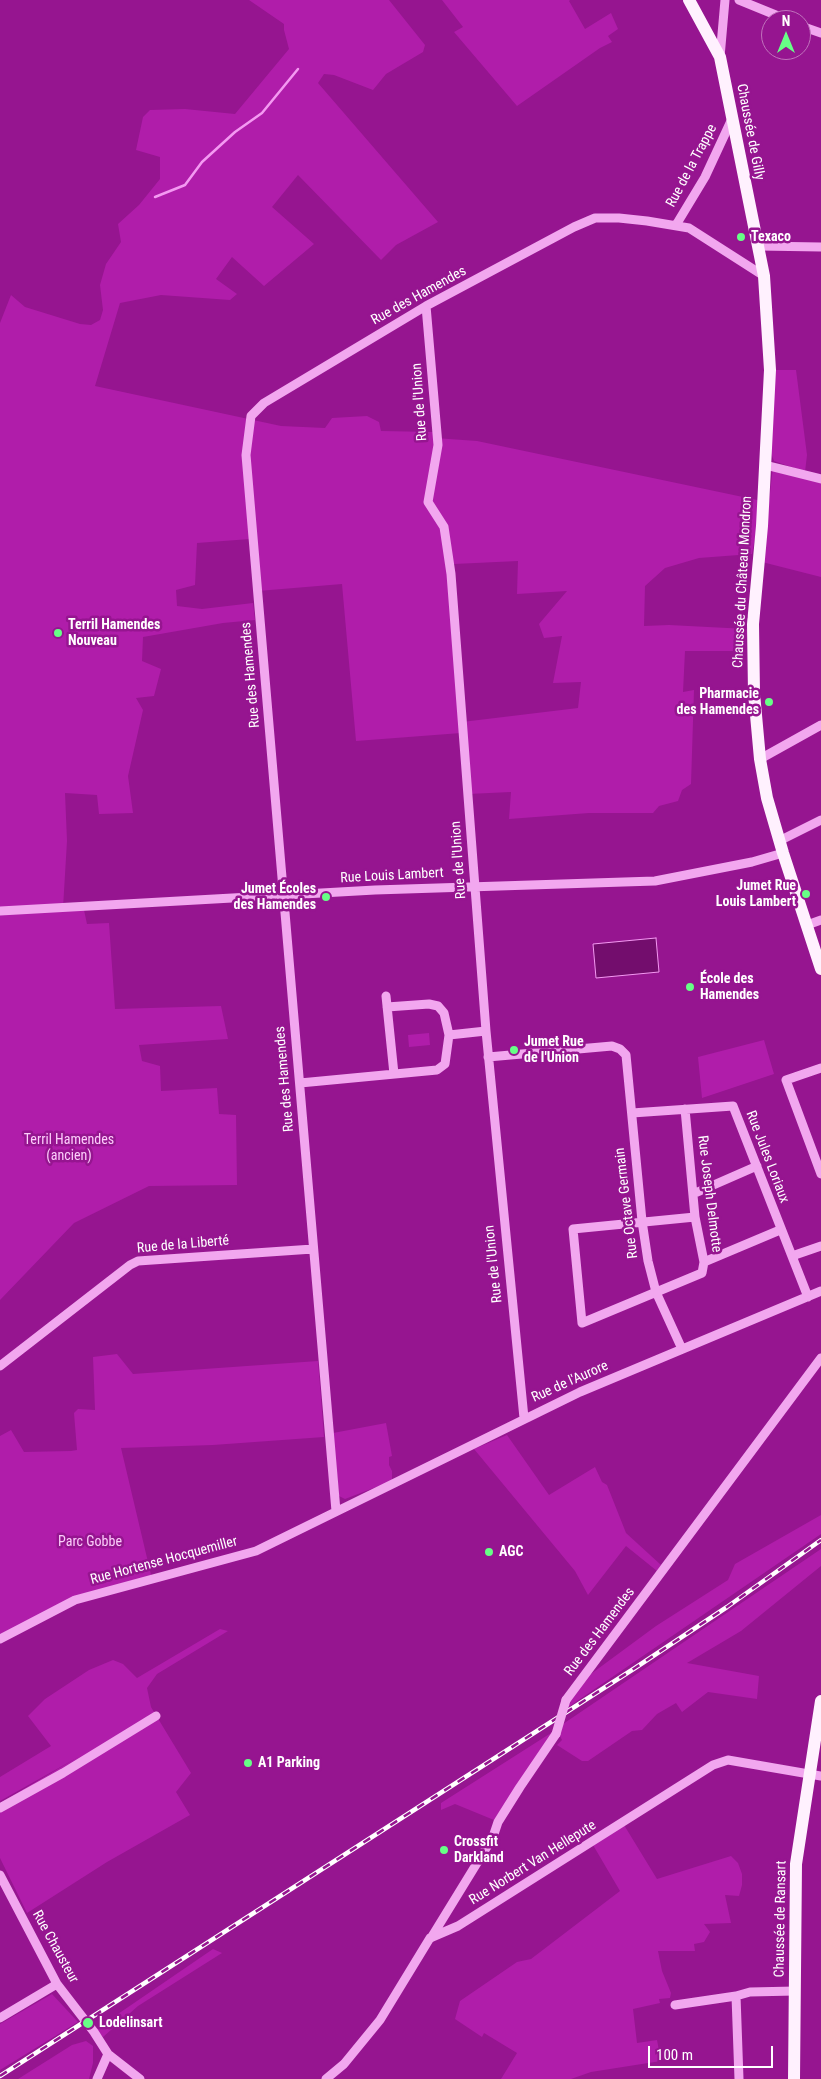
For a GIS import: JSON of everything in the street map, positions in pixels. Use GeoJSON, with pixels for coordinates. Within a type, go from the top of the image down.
{"type":"FeatureCollection","features":[{"type":"Feature","properties":{"kind":"main road","name":"Chaussée de Gilly"},"geometry":{"type":"LineString","coordinates":[[689,0],[720,57],[731,121],[764,276]]}},
{"type":"Feature","properties":{"kind":"main road","name":"Chaussée du Château Mondron"},"geometry":{"type":"LineString","coordinates":[[764,276],[770,370],[762,526],[753,624],[754,693],[760,758],[767,798],[821,969]]}},
{"type":"Feature","properties":{"kind":"main road","name":"Chaussée de Ransart"},"geometry":{"type":"LineString","coordinates":[[794,2079],[796,1864],[815,1775],[821,1701]]}},
{"type":"Feature","properties":{"kind":"street"},"geometry":{"type":"LineString","coordinates":[[720,57],[725,0]]}},
{"type":"Feature","properties":{"kind":"street"},"geometry":{"type":"LineString","coordinates":[[740,0],[764,10]]}},
{"type":"Feature","properties":{"kind":"street","name":"Rue de la Trappe"},"geometry":{"type":"LineString","coordinates":[[676,225],[705,177],[731,121]]}},
{"type":"Feature","properties":{"kind":"street","name":"Rue des Hamendes"},"geometry":{"type":"LineString","coordinates":[[336,1511],[300,1083],[282,896],[246,447],[251,416],[264,403],[426,306],[574,227],[595,218],[619,218],[689,228],[764,276]]}},
{"type":"Feature","properties":{"kind":"street"},"geometry":{"type":"LineString","coordinates":[[758,246],[821,246]]}},
{"type":"Feature","properties":{"kind":"street","name":"Rue de l'Union"},"geometry":{"type":"LineString","coordinates":[[426,306],[438,446],[428,498],[430,506],[444,527],[451,574],[488,1057],[524,1418]]}},
{"type":"Feature","properties":{"kind":"street"},"geometry":{"type":"LineString","coordinates":[[765,465],[821,479]]}},
{"type":"Feature","properties":{"kind":"street"},"geometry":{"type":"LineString","coordinates":[[760,758],[821,725]]}},
{"type":"Feature","properties":{"kind":"street","name":"Rue Louis Lambert"},"geometry":{"type":"LineString","coordinates":[[0,911],[474,885],[655,881],[752,862],[781,847],[821,820]]}},
{"type":"Feature","properties":{"kind":"street"},"geometry":{"type":"LineString","coordinates":[[807,925],[821,920]]}},
{"type":"Feature","properties":{"kind":"street"},"geometry":{"type":"LineString","coordinates":[[386,996],[394,1074]]}},
{"type":"Feature","properties":{"kind":"street"},"geometry":{"type":"LineString","coordinates":[[300,1083],[437,1070],[445,1064],[449,1036],[444,1013],[438,1006],[428,1004],[387,1007]]}},
{"type":"Feature","properties":{"kind":"street"},"geometry":{"type":"LineString","coordinates":[[449,1036],[486,1031]]}},
{"type":"Feature","properties":{"kind":"street","name":"Rue Octave Germain"},"geometry":{"type":"LineString","coordinates":[[488,1057],[612,1046],[620,1049],[626,1055],[642,1221],[648,1261],[656,1292],[682,1349]]}},
{"type":"Feature","properties":{"kind":"street"},"geometry":{"type":"LineString","coordinates":[[821,1068],[786,1080],[821,1174]]}},
{"type":"Feature","properties":{"kind":"street","name":"Rue Jules Loriaux"},"geometry":{"type":"LineString","coordinates":[[632,1113],[733,1106],[780,1230],[808,1297]]}},
{"type":"Feature","properties":{"kind":"street","name":"Rue Joseph Delmotte"},"geometry":{"type":"LineString","coordinates":[[642,1221],[573,1228],[582,1323],[702,1273],[704,1262],[695,1217],[685,1109]]}},
{"type":"Feature","properties":{"kind":"street"},"geometry":{"type":"LineString","coordinates":[[693,1194],[757,1166]]}},
{"type":"Feature","properties":{"kind":"street"},"geometry":{"type":"LineString","coordinates":[[642,1221],[695,1217]]}},
{"type":"Feature","properties":{"kind":"street"},"geometry":{"type":"LineString","coordinates":[[704,1262],[780,1230]]}},
{"type":"Feature","properties":{"kind":"street"},"geometry":{"type":"LineString","coordinates":[[792,1256],[821,1246]]}},
{"type":"Feature","properties":{"kind":"street","name":"Rue de la Liberté"},"geometry":{"type":"LineString","coordinates":[[0,1366],[130,1264],[138,1261],[314,1249]]}},
{"type":"Feature","properties":{"kind":"street","name":"Rue de l'Aurore"},"geometry":{"type":"LineString","coordinates":[[336,1511],[580,1392],[821,1290]]}},
{"type":"Feature","properties":{"kind":"street","name":"Rue des Hamendes"},"geometry":{"type":"LineString","coordinates":[[430,1938],[493,1836],[498,1822],[520,1786],[556,1734],[566,1700],[821,1358]]}},
{"type":"Feature","properties":{"kind":"street","name":"Rue Hortense Hocquemiller"},"geometry":{"type":"LineString","coordinates":[[0,1639],[75,1600],[256,1551],[336,1511]]}},
{"type":"Feature","properties":{"kind":"street"},"geometry":{"type":"LineString","coordinates":[[0,1808],[156,1716]]}},
{"type":"Feature","properties":{"kind":"street","name":"Rue Norbert Van Hellepute"},"geometry":{"type":"LineString","coordinates":[[430,1938],[458,1926],[713,1765],[728,1760],[815,1775]]}},
{"type":"Feature","properties":{"kind":"street","name":"Rue Chausteur"},"geometry":{"type":"LineString","coordinates":[[0,1875],[57,1984],[94,2032],[108,2054],[140,2079]]}},
{"type":"Feature","properties":{"kind":"street"},"geometry":{"type":"LineString","coordinates":[[326,2079],[344,2064],[380,2020],[430,1938]]}},
{"type":"Feature","properties":{"kind":"street"},"geometry":{"type":"LineString","coordinates":[[0,2018],[57,1984]]}},
{"type":"Feature","properties":{"kind":"street"},"geometry":{"type":"LineString","coordinates":[[674,2005],[736,1996],[750,1992],[795,1991]]}},
{"type":"Feature","properties":{"kind":"street"},"geometry":{"type":"LineString","coordinates":[[736,1996],[739,2079]]}},
{"type":"Feature","properties":{"kind":"street"},"geometry":{"type":"LineString","coordinates":[[97,2079],[108,2054]]}},
{"type":"Feature","properties":{"kind":"green space","name":"Terril Hamendes (ancien)"},"geometry":{"type":"Polygon","coordinates":[[[249,0],[389,0],[425,45],[423,52],[386,74],[373,90],[334,75],[324,74],[318,83],[438,222],[396,245],[381,260],[298,175],[272,207],[314,244],[264,286],[232,257],[216,279],[237,294],[230,300],[161,295],[120,303],[95,386],[281,426],[325,428],[332,418],[367,416],[379,422],[381,431],[434,432],[435,438],[477,441],[762,501],[752,554],[699,558],[665,568],[645,586],[644,626],[669,625],[747,629],[745,651],[685,651],[683,692],[694,690],[691,784],[682,790],[678,801],[659,806],[653,813],[589,813],[509,819],[511,792],[468,794],[462,722],[578,708],[581,682],[553,683],[562,636],[544,638],[539,624],[567,591],[517,594],[518,561],[454,564],[448,549],[461,733],[356,741],[342,584],[258,591],[250,539],[197,543],[195,585],[176,590],[177,606],[202,609],[253,603],[255,620],[223,623],[143,637],[142,661],[161,669],[154,696],[136,698],[143,710],[128,776],[133,813],[99,814],[97,795],[65,793],[67,841],[63,908],[84,910],[87,924],[109,923],[115,1009],[221,1006],[228,1039],[139,1045],[142,1061],[160,1066],[161,1091],[217,1088],[219,1114],[236,1115],[237,1185],[149,1186],[74,1223],[0,1300],[0,323],[11,295],[25,307],[80,324],[91,325],[100,320],[103,310],[100,285],[106,264],[121,242],[118,224],[139,205],[160,179],[160,157],[136,150],[143,117],[150,110],[185,109],[235,114],[289,49],[284,24],[249,0]]]}},
{"type":"Feature","properties":{"kind":"green space"},"geometry":{"type":"Polygon","coordinates":[[[442,0],[570,0],[585,29],[611,13],[618,29],[608,36],[612,42],[600,48],[517,106],[454,32],[463,27],[442,0]]]}},
{"type":"Feature","properties":{"kind":"green space"},"geometry":{"type":"Polygon","coordinates":[[[772,370],[796,370],[807,455],[805,472],[774,461],[771,453],[772,370]]]}},
{"type":"Feature","properties":{"kind":"green space"},"geometry":{"type":"Polygon","coordinates":[[[773,467],[821,481],[821,577],[762,562],[773,467]]]}},
{"type":"Feature","properties":{"kind":"green space"},"geometry":{"type":"Polygon","coordinates":[[[429,1033],[430,1045],[409,1047],[408,1035],[429,1033]]]}},
{"type":"Feature","properties":{"kind":"green space"},"geometry":{"type":"Polygon","coordinates":[[[764,1040],[774,1074],[702,1098],[698,1057],[764,1040]]]}},
{"type":"Feature","properties":{"kind":"green space","name":"Parc Gobbe"},"geometry":{"type":"Polygon","coordinates":[[[117,1354],[133,1374],[318,1361],[324,1437],[213,1445],[121,1448],[152,1579],[75,1600],[0,1639],[0,1436],[11,1430],[24,1452],[77,1450],[74,1413],[78,1409],[95,1410],[93,1357],[117,1354]]]}},
{"type":"Feature","properties":{"kind":"green space"},"geometry":{"type":"Polygon","coordinates":[[[386,1423],[392,1456],[389,1457],[389,1465],[392,1471],[392,1481],[345,1499],[339,1496],[333,1433],[386,1423]]]}},
{"type":"Feature","properties":{"kind":"green space"},"geometry":{"type":"Polygon","coordinates":[[[507,1435],[549,1495],[595,1467],[602,1482],[607,1485],[626,1533],[661,1565],[657,1571],[626,1546],[588,1595],[575,1571],[474,1449],[507,1435]]]}},
{"type":"Feature","properties":{"kind":"green space"},"geometry":{"type":"Polygon","coordinates":[[[821,1515],[821,1534],[567,1708],[580,1682],[656,1626],[728,1580],[735,1564],[821,1515]]]}},
{"type":"Feature","properties":{"kind":"green space"},"geometry":{"type":"Polygon","coordinates":[[[821,1549],[821,1566],[741,1631],[687,1663],[759,1676],[757,1699],[708,1692],[682,1712],[676,1703],[657,1714],[642,1730],[632,1731],[588,1761],[582,1761],[557,1745],[562,1740],[560,1736],[563,1724],[821,1549]]]}},
{"type":"Feature","properties":{"kind":"green space"},"geometry":{"type":"Polygon","coordinates":[[[220,1629],[228,1631],[157,1674],[147,1688],[151,1707],[191,1773],[176,1792],[190,1815],[107,1862],[27,1913],[0,1858],[0,1803],[80,1756],[0,1801],[0,1777],[51,1746],[28,1716],[45,1699],[89,1670],[113,1660],[123,1664],[137,1678],[220,1629]]]}},
{"type":"Feature","properties":{"kind":"green space"},"geometry":{"type":"Polygon","coordinates":[[[551,1733],[550,1738],[494,1820],[455,1804],[441,1810],[441,1803],[551,1733]]]}},
{"type":"Feature","properties":{"kind":"green space"},"geometry":{"type":"Polygon","coordinates":[[[624,1825],[657,1879],[731,1856],[738,1863],[742,1874],[742,1885],[739,1896],[725,1895],[731,1923],[704,1924],[710,1932],[704,1942],[694,1944],[695,1951],[658,1951],[662,1971],[671,1993],[670,1998],[659,1999],[660,2003],[633,2009],[637,2043],[657,2040],[661,2061],[591,2072],[571,2079],[501,2079],[517,2053],[484,2033],[482,2037],[455,2019],[460,2001],[517,1962],[531,1959],[620,1891],[593,1845],[624,1825]]]}},
{"type":"Feature","properties":{"kind":"green space"},"geometry":{"type":"Polygon","coordinates":[[[213,1949],[222,1953],[138,2006],[103,2037],[96,2029],[213,1949]]]}},
{"type":"Feature","properties":{"kind":"green space"},"geometry":{"type":"Polygon","coordinates":[[[52,1994],[78,2022],[0,2070],[0,2024],[52,1994]]]}},
{"type":"Feature","properties":{"kind":"green space"},"geometry":{"type":"Polygon","coordinates":[[[86,2041],[93,2046],[93,2063],[89,2079],[18,2079],[72,2045],[86,2041]]]}},
{"type":"Feature","properties":{"kind":"shaded area"},"geometry":{"type":"Polygon","coordinates":[[[656,938],[659,972],[596,978],[593,944],[656,938]]]}},
{"type":"Feature","properties":{"kind":"waterway"},"geometry":{"type":"LineString","coordinates":[[155,197],[185,185],[202,162],[235,132],[262,113],[298,69]]}},
{"type":"Feature","properties":{"kind":"railway"},"geometry":{"type":"LineString","coordinates":[[0,2076],[635,1668],[727,1607],[821,1540]]}},
{"type":"Feature","properties":{"kind":"place","name":"Texaco"},"geometry":{"type":"Point","coordinates":[741,237]}},
{"type":"Feature","properties":{"kind":"place","name":"Terril Hamendes Nouveau"},"geometry":{"type":"Point","coordinates":[58,633]}},
{"type":"Feature","properties":{"kind":"place","name":"Pharmacie des Hamendes"},"geometry":{"type":"Point","coordinates":[769,702]}},
{"type":"Feature","properties":{"kind":"place","name":"Jumet Rue Louis Lambert"},"geometry":{"type":"Point","coordinates":[806,894]}},
{"type":"Feature","properties":{"kind":"place","name":"Jumet Écoles des Hamendes"},"geometry":{"type":"Point","coordinates":[326,897]}},
{"type":"Feature","properties":{"kind":"place","name":"École des Hamendes"},"geometry":{"type":"Point","coordinates":[690,987]}},
{"type":"Feature","properties":{"kind":"place","name":"Jumet Rue de l'Union"},"geometry":{"type":"Point","coordinates":[514,1050]}},
{"type":"Feature","properties":{"kind":"place","name":"AGC"},"geometry":{"type":"Point","coordinates":[489,1552]}},
{"type":"Feature","properties":{"kind":"place","name":"A1 Parking"},"geometry":{"type":"Point","coordinates":[248,1763]}},
{"type":"Feature","properties":{"kind":"place","name":"Crossfit Darkland"},"geometry":{"type":"Point","coordinates":[444,1850]}},
{"type":"Feature","properties":{"kind":"place","name":"Lodelinsart"},"geometry":{"type":"Point","coordinates":[88,2023]}}]}
